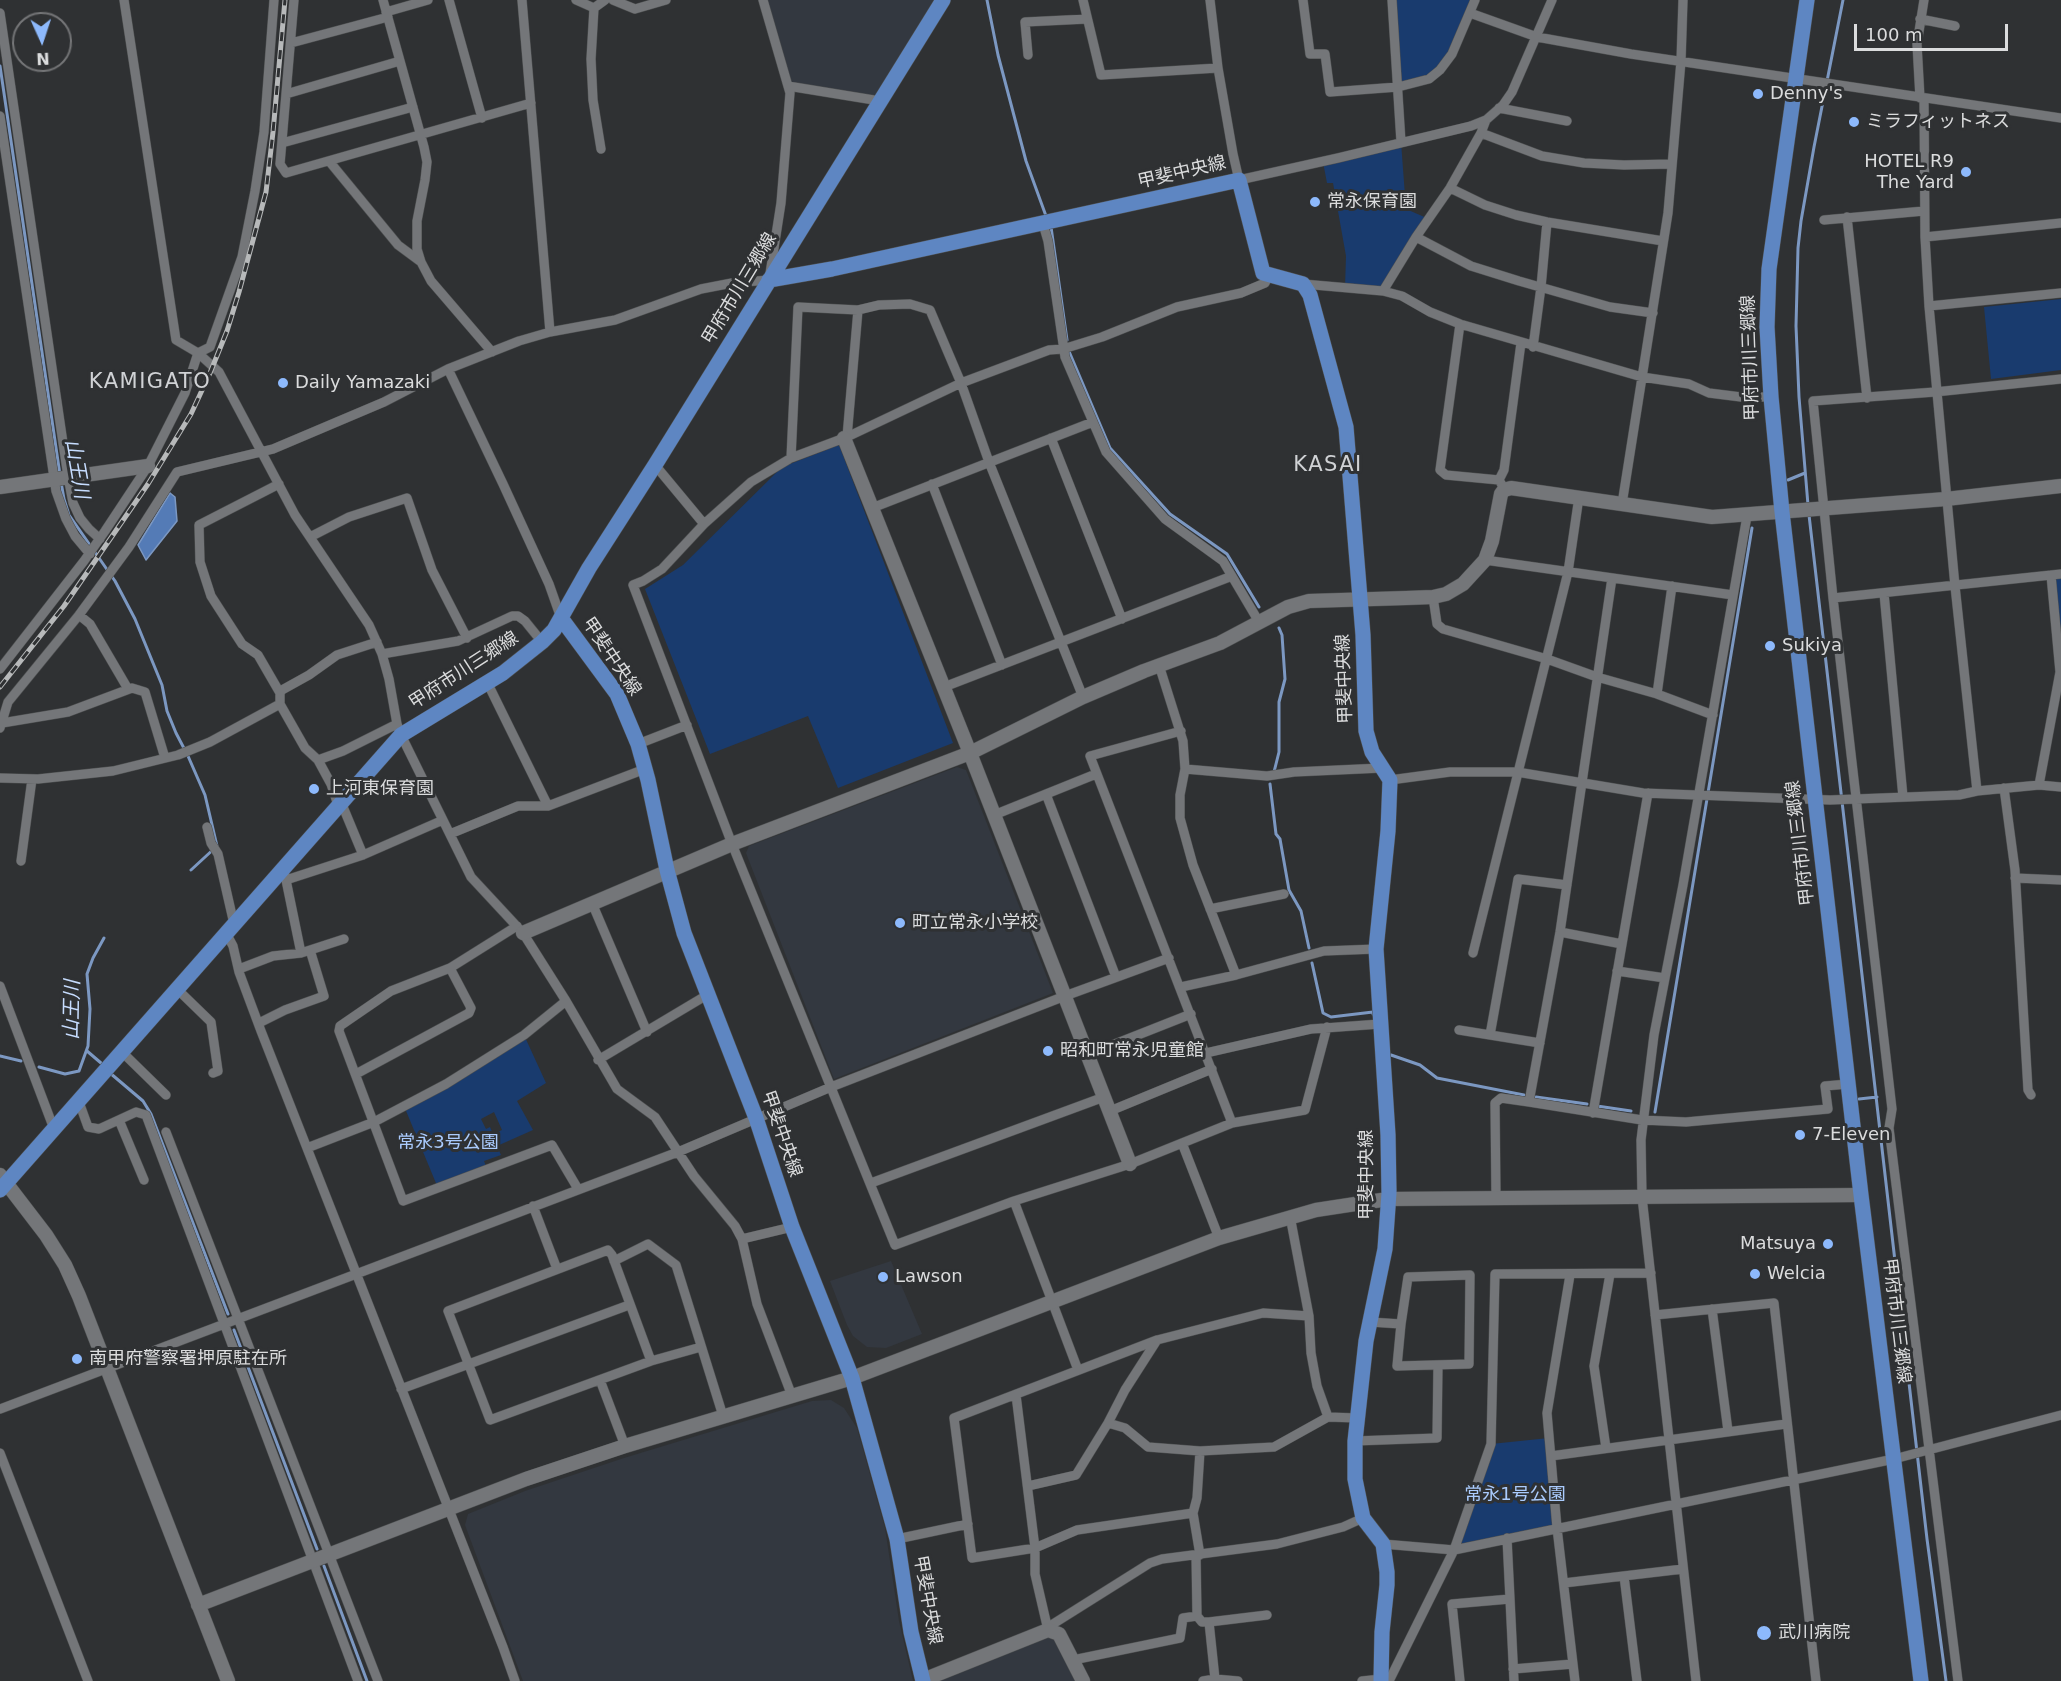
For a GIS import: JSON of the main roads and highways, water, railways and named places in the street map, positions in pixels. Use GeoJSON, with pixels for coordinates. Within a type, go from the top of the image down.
{"type":"FeatureCollection","features":[{"type":"Feature","properties":{"kind":"main road","name":"甲府市川三郷線"},"geometry":{"type":"LineString","coordinates":[[2,1183],[79,1102],[230,928],[285,873],[399,730],[503,673],[554,630],[589,568],[943,0]]}},
{"type":"Feature","properties":{"kind":"main road","name":"甲府市川三郷線"},"geometry":{"type":"LineString","coordinates":[[1807,0],[1804,79],[1769,269],[1767,327],[1771,397],[1789,512],[1823,799],[1848,1084],[1921,1681]]}},
{"type":"Feature","properties":{"kind":"main road","name":"甲斐中央線"},"geometry":{"type":"LineString","coordinates":[[769,280],[831,269],[1239,180],[1263,273],[1303,284],[1310,295],[1346,427],[1361,600],[1366,732],[1372,753],[1386,774],[1388,831],[1376,949],[1388,1135],[1388,1199],[1385,1249],[1370,1322],[1355,1441],[1355,1479],[1363,1518],[1383,1544],[1388,1585],[1382,1632],[1384,1681]]}},
{"type":"Feature","properties":{"kind":"main road","name":"甲斐中央線"},"geometry":{"type":"LineString","coordinates":[[561,618],[617,694],[638,744],[684,933],[756,1118],[792,1227],[852,1378],[897,1539],[911,1632],[923,1681]]}},
{"type":"Feature","properties":{"kind":"waterway"},"geometry":{"type":"LineString","coordinates":[[987,0],[998,55],[1026,161],[1046,216]]}},
{"type":"Feature","properties":{"kind":"waterway"},"geometry":{"type":"LineString","coordinates":[[1808,505],[1796,326],[1798,248],[1814,147],[1843,0]]}},
{"type":"Feature","properties":{"kind":"waterway","name":"山王川"},"geometry":{"type":"LineString","coordinates":[[0,66],[60,475]]}},
{"type":"Feature","properties":{"kind":"waterway"},"geometry":{"type":"LineString","coordinates":[[1051,227],[1067,340]]}},
{"type":"Feature","properties":{"kind":"waterway"},"geometry":{"type":"LineString","coordinates":[[1068,349],[1110,448],[1170,514],[1227,554],[1259,607]]}},
{"type":"Feature","properties":{"kind":"waterway"},"geometry":{"type":"LineString","coordinates":[[1788,480],[1805,473]]}},
{"type":"Feature","properties":{"kind":"waterway","name":"山王川"},"geometry":{"type":"LineString","coordinates":[[61,482],[69,515],[115,581],[135,619],[162,685],[167,711],[205,795],[217,846],[191,870]]}},
{"type":"Feature","properties":{"kind":"waterway"},"geometry":{"type":"LineString","coordinates":[[1809,515],[1927,1539],[1946,1681]]}},
{"type":"Feature","properties":{"kind":"waterway"},"geometry":{"type":"LineString","coordinates":[[1655,1112],[1752,528]]}},
{"type":"Feature","properties":{"kind":"waterway"},"geometry":{"type":"LineString","coordinates":[[1274,772],[1279,752],[1279,702],[1285,679],[1282,635],[1279,628]]}},
{"type":"Feature","properties":{"kind":"waterway"},"geometry":{"type":"LineString","coordinates":[[1270,784],[1276,834],[1280,839],[1289,890],[1301,911],[1309,948]]}},
{"type":"Feature","properties":{"kind":"waterway","name":"山王川"},"geometry":{"type":"LineString","coordinates":[[39,1067],[65,1074],[79,1071],[88,1046],[90,1009],[87,974],[104,938]]}},
{"type":"Feature","properties":{"kind":"waterway"},"geometry":{"type":"LineString","coordinates":[[1312,963],[1323,1013],[1331,1017],[1373,1012],[1373,1014]]}},
{"type":"Feature","properties":{"kind":"waterway"},"geometry":{"type":"LineString","coordinates":[[87,1051],[101,1063]]}},
{"type":"Feature","properties":{"kind":"waterway"},"geometry":{"type":"LineString","coordinates":[[1391,1055],[1420,1065],[1437,1078],[1524,1095]]}},
{"type":"Feature","properties":{"kind":"waterway"},"geometry":{"type":"LineString","coordinates":[[0,1056],[21,1061]]}},
{"type":"Feature","properties":{"kind":"waterway"},"geometry":{"type":"LineString","coordinates":[[110,1073],[143,1101],[151,1114],[228,1314]]}},
{"type":"Feature","properties":{"kind":"waterway"},"geometry":{"type":"LineString","coordinates":[[1536,1097],[1587,1104]]}},
{"type":"Feature","properties":{"kind":"waterway"},"geometry":{"type":"LineString","coordinates":[[1859,1099],[1877,1097]]}},
{"type":"Feature","properties":{"kind":"waterway"},"geometry":{"type":"LineString","coordinates":[[1597,1106],[1631,1111]]}},
{"type":"Feature","properties":{"kind":"waterway"},"geometry":{"type":"LineString","coordinates":[[234,1330],[317,1549]]}},
{"type":"Feature","properties":{"kind":"waterway"},"geometry":{"type":"LineString","coordinates":[[324,1566],[367,1681]]}},
{"type":"Feature","properties":{"kind":"railway"},"geometry":{"type":"LineString","coordinates":[[0,687],[64,606],[148,484],[191,414],[210,373],[227,331],[266,192],[285,0]]}},
{"type":"Feature","properties":{"kind":"place","name":"Denny's"},"geometry":{"type":"Point","coordinates":[1758,94]}},
{"type":"Feature","properties":{"kind":"place","name":"ミラフィットネス"},"geometry":{"type":"Point","coordinates":[1854,122]}},
{"type":"Feature","properties":{"kind":"place","name":"HOTEL R9 The Yard"},"geometry":{"type":"Point","coordinates":[1966,172]}},
{"type":"Feature","properties":{"kind":"place","name":"常永保育園"},"geometry":{"type":"Point","coordinates":[1315,202]}},
{"type":"Feature","properties":{"kind":"place","name":"Daily Yamazaki"},"geometry":{"type":"Point","coordinates":[283,383]}},
{"type":"Feature","properties":{"kind":"place","name":"Sukiya"},"geometry":{"type":"Point","coordinates":[1770,646]}},
{"type":"Feature","properties":{"kind":"place","name":"上河東保育園"},"geometry":{"type":"Point","coordinates":[314,789]}},
{"type":"Feature","properties":{"kind":"place","name":"町立常永小学校"},"geometry":{"type":"Point","coordinates":[900,923]}},
{"type":"Feature","properties":{"kind":"place","name":"昭和町常永児童館"},"geometry":{"type":"Point","coordinates":[1048,1051]}},
{"type":"Feature","properties":{"kind":"place","name":"7-Eleven"},"geometry":{"type":"Point","coordinates":[1800,1135]}},
{"type":"Feature","properties":{"kind":"place","name":"Matsuya"},"geometry":{"type":"Point","coordinates":[1828,1244]}},
{"type":"Feature","properties":{"kind":"place","name":"Welcia"},"geometry":{"type":"Point","coordinates":[1755,1274]}},
{"type":"Feature","properties":{"kind":"place","name":"Lawson"},"geometry":{"type":"Point","coordinates":[883,1277]}},
{"type":"Feature","properties":{"kind":"place","name":"南甲府警察署押原駐在所"},"geometry":{"type":"Point","coordinates":[77,1359]}},
{"type":"Feature","properties":{"kind":"place","name":"武川病院"},"geometry":{"type":"Point","coordinates":[1764,1633]}},
{"type":"Feature","properties":{"kind":"district","name":"KAMIGATO"},"geometry":{"type":"Point","coordinates":[150,383]}},
{"type":"Feature","properties":{"kind":"district","name":"KASAI"},"geometry":{"type":"Point","coordinates":[1328,466]}},
{"type":"Feature","properties":{"kind":"park label","name":"常永3号公園"},"geometry":{"type":"Point","coordinates":[448,1143]}},
{"type":"Feature","properties":{"kind":"park label","name":"常永1号公園"},"geometry":{"type":"Point","coordinates":[1515,1495]}}]}
